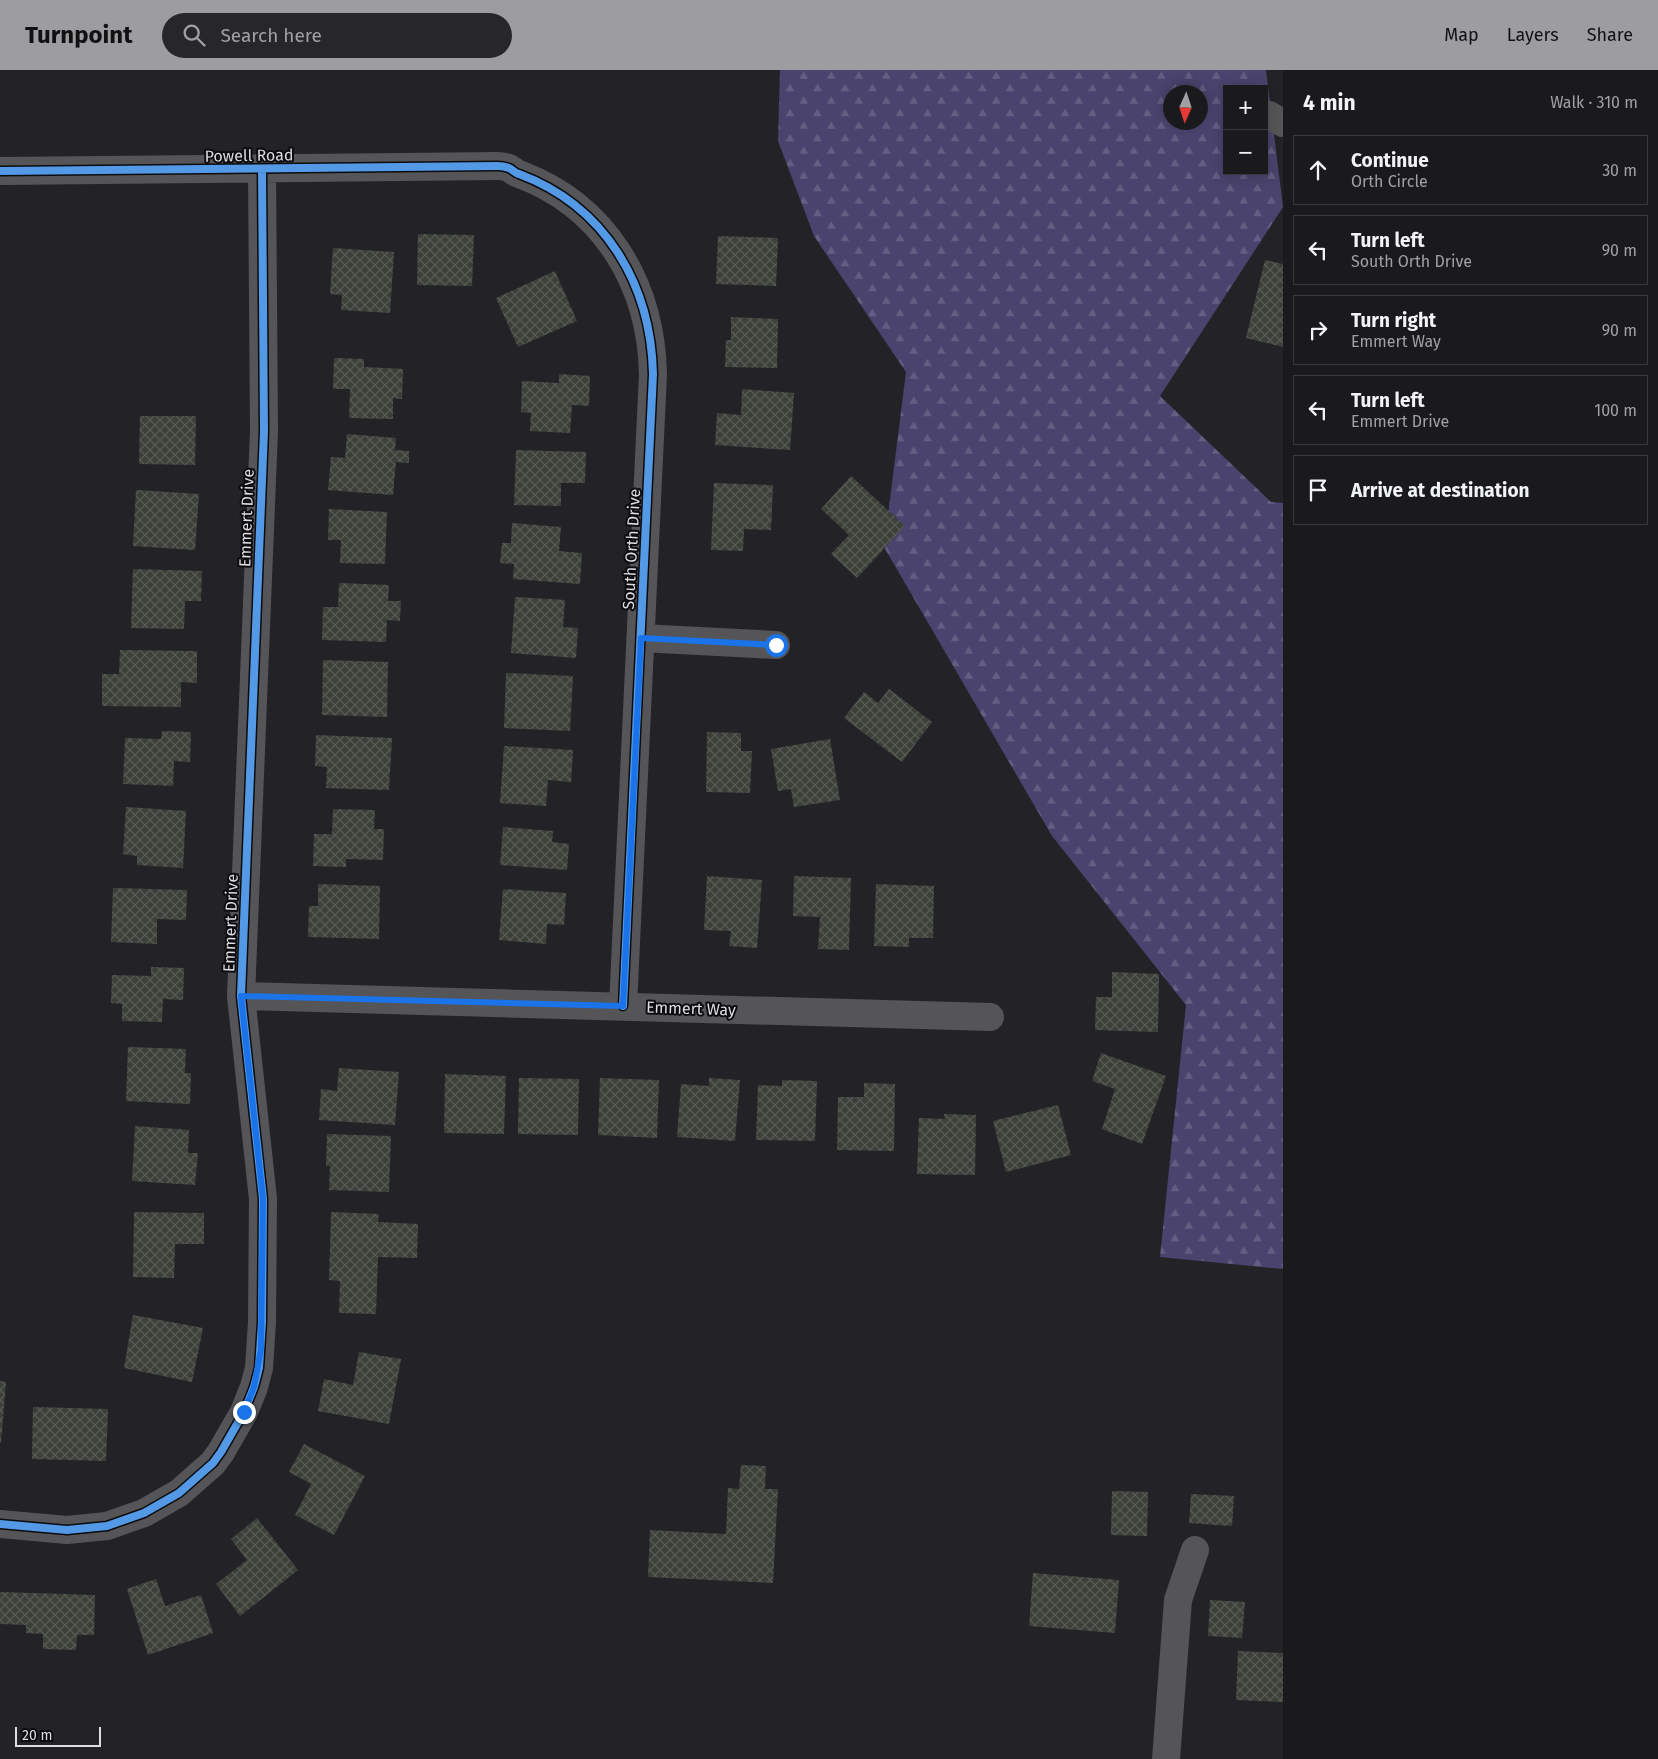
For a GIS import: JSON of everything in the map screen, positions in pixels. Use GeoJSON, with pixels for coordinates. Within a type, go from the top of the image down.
{"type":"FeatureCollection","features":[{"type":"Feature","properties":{"kind":"street","name":"Powell Road"},"geometry":{"type":"LineString","coordinates":[[0,171],[498,166]]}},
{"type":"Feature","properties":{"kind":"street","name":"South Orth Drive"},"geometry":{"type":"LineString","coordinates":[[498,166],[510,168],[517,173],[542,183],[559,193],[593,221],[628,269],[644,309],[652,348],[653,374],[623,1006]]}},
{"type":"Feature","properties":{"kind":"street","name":"Emmert Drive"},"geometry":{"type":"LineString","coordinates":[[0,1524],[68,1530],[107,1526],[144,1513],[179,1493],[213,1463],[236,1429],[254,1387],[261,1349],[263,1199],[241,996],[264,431],[262,169]]}},
{"type":"Feature","properties":{"kind":"street"},"geometry":{"type":"LineString","coordinates":[[641,638],[776,645]]}},
{"type":"Feature","properties":{"kind":"street","name":"Emmert Way"},"geometry":{"type":"LineString","coordinates":[[241,996],[990,1017]]}},
{"type":"Feature","properties":{"kind":"street"},"geometry":{"type":"LineString","coordinates":[[1166,1759],[1178,1600],[1195,1550]]}},
{"type":"Feature","properties":{"kind":"green space"},"geometry":{"type":"Polygon","coordinates":[[[780,70],[1266,70],[1268,85],[1223,85],[1223,175],[1268,175],[1268,86],[1283,207],[1160,396],[1271,502],[1283,503],[1283,1269],[1160,1257],[1186,1005],[1052,836],[884,547],[906,372],[814,236],[778,141],[780,70]]]}},
{"type":"Feature","properties":{"kind":"building"},"geometry":{"type":"Polygon","coordinates":[[[418,234],[474,235],[472,286],[417,285],[418,234]]]}},
{"type":"Feature","properties":{"kind":"building"},"geometry":{"type":"Polygon","coordinates":[[[718,236],[778,238],[776,286],[716,284],[718,236]]]}},
{"type":"Feature","properties":{"kind":"building"},"geometry":{"type":"Polygon","coordinates":[[[333,248],[394,252],[390,313],[341,310],[342,295],[330,294],[333,248]]]}},
{"type":"Feature","properties":{"kind":"building"},"geometry":{"type":"Polygon","coordinates":[[[1265,260],[1283,264],[1283,347],[1246,338],[1265,260]]]}},
{"type":"Feature","properties":{"kind":"building"},"geometry":{"type":"Polygon","coordinates":[[[555,271],[577,321],[518,347],[496,298],[555,271]]]}},
{"type":"Feature","properties":{"kind":"building"},"geometry":{"type":"Polygon","coordinates":[[[731,317],[778,319],[777,368],[725,367],[726,340],[731,340],[731,317]]]}},
{"type":"Feature","properties":{"kind":"building"},"geometry":{"type":"Polygon","coordinates":[[[334,358],[364,359],[364,367],[403,369],[402,399],[393,398],[393,419],[349,418],[350,389],[333,389],[334,358]]]}},
{"type":"Feature","properties":{"kind":"building"},"geometry":{"type":"Polygon","coordinates":[[[559,374],[590,376],[589,406],[572,405],[570,433],[530,431],[531,413],[521,412],[522,381],[559,383],[559,374]]]}},
{"type":"Feature","properties":{"kind":"building"},"geometry":{"type":"Polygon","coordinates":[[[742,389],[794,393],[790,450],[715,445],[717,413],[741,415],[742,389]]]}},
{"type":"Feature","properties":{"kind":"building"},"geometry":{"type":"Polygon","coordinates":[[[140,416],[196,416],[195,465],[139,464],[140,416]]]}},
{"type":"Feature","properties":{"kind":"building"},"geometry":{"type":"Polygon","coordinates":[[[347,434],[396,438],[395,450],[409,451],[409,463],[396,462],[393,495],[328,490],[331,457],[345,458],[347,434]]]}},
{"type":"Feature","properties":{"kind":"building"},"geometry":{"type":"Polygon","coordinates":[[[516,450],[586,452],[585,483],[561,483],[561,506],[514,505],[516,450]]]}},
{"type":"Feature","properties":{"kind":"building"},"geometry":{"type":"Polygon","coordinates":[[[851,476],[905,526],[857,578],[831,554],[849,535],[821,509],[851,476]]]}},
{"type":"Feature","properties":{"kind":"building"},"geometry":{"type":"Polygon","coordinates":[[[714,483],[773,485],[771,530],[744,529],[743,551],[711,550],[714,483]]]}},
{"type":"Feature","properties":{"kind":"building"},"geometry":{"type":"Polygon","coordinates":[[[136,490],[199,494],[195,550],[133,546],[136,490]]]}},
{"type":"Feature","properties":{"kind":"building"},"geometry":{"type":"Polygon","coordinates":[[[329,509],[387,512],[385,564],[340,563],[341,540],[328,540],[329,509]]]}},
{"type":"Feature","properties":{"kind":"building"},"geometry":{"type":"Polygon","coordinates":[[[512,523],[561,527],[559,551],[582,553],[580,584],[513,579],[514,564],[500,563],[502,543],[511,543],[512,523]]]}},
{"type":"Feature","properties":{"kind":"building"},"geometry":{"type":"Polygon","coordinates":[[[133,569],[202,571],[201,601],[185,601],[184,629],[131,628],[133,569]]]}},
{"type":"Feature","properties":{"kind":"building"},"geometry":{"type":"Polygon","coordinates":[[[339,583],[389,585],[388,601],[401,601],[400,621],[387,620],[386,642],[322,640],[323,607],[338,607],[339,583]]]}},
{"type":"Feature","properties":{"kind":"building"},"geometry":{"type":"Polygon","coordinates":[[[515,597],[565,600],[563,627],[578,628],[576,658],[511,653],[515,597]]]}},
{"type":"Feature","properties":{"kind":"building"},"geometry":{"type":"Polygon","coordinates":[[[120,650],[197,651],[197,683],[181,682],[181,707],[102,706],[102,674],[119,674],[120,650]]]}},
{"type":"Feature","properties":{"kind":"building"},"geometry":{"type":"Polygon","coordinates":[[[323,660],[388,662],[387,717],[322,715],[323,660]]]}},
{"type":"Feature","properties":{"kind":"building"},"geometry":{"type":"Polygon","coordinates":[[[506,673],[573,676],[570,731],[504,728],[506,673]]]}},
{"type":"Feature","properties":{"kind":"building"},"geometry":{"type":"Polygon","coordinates":[[[889,689],[932,722],[902,762],[844,718],[864,692],[878,703],[889,689]]]}},
{"type":"Feature","properties":{"kind":"building"},"geometry":{"type":"Polygon","coordinates":[[[162,731],[191,732],[190,762],[174,761],[173,786],[123,784],[125,738],[161,739],[162,731]]]}},
{"type":"Feature","properties":{"kind":"building"},"geometry":{"type":"Polygon","coordinates":[[[707,732],[741,733],[741,751],[752,751],[750,793],[706,792],[707,732]]]}},
{"type":"Feature","properties":{"kind":"building"},"geometry":{"type":"Polygon","coordinates":[[[316,735],[392,738],[389,790],[326,788],[327,767],[315,766],[316,735]]]}},
{"type":"Feature","properties":{"kind":"building"},"geometry":{"type":"Polygon","coordinates":[[[830,739],[840,800],[794,807],[791,789],[778,791],[771,749],[830,739]]]}},
{"type":"Feature","properties":{"kind":"building"},"geometry":{"type":"Polygon","coordinates":[[[504,746],[573,750],[571,782],[548,780],[546,806],[500,803],[504,746]]]}},
{"type":"Feature","properties":{"kind":"building"},"geometry":{"type":"Polygon","coordinates":[[[126,807],[186,811],[183,868],[137,865],[137,856],[123,854],[126,807]]]}},
{"type":"Feature","properties":{"kind":"building"},"geometry":{"type":"Polygon","coordinates":[[[333,809],[375,810],[374,829],[384,829],[383,860],[346,859],[346,867],[313,866],[314,834],[332,834],[333,809]]]}},
{"type":"Feature","properties":{"kind":"building"},"geometry":{"type":"Polygon","coordinates":[[[503,827],[553,831],[552,842],[569,844],[567,870],[500,865],[503,827]]]}},
{"type":"Feature","properties":{"kind":"building"},"geometry":{"type":"Polygon","coordinates":[[[707,876],[762,880],[757,948],[729,946],[731,931],[704,930],[707,876]]]}},
{"type":"Feature","properties":{"kind":"building"},"geometry":{"type":"Polygon","coordinates":[[[794,876],[851,878],[849,950],[818,949],[820,917],[793,916],[794,876]]]}},
{"type":"Feature","properties":{"kind":"building"},"geometry":{"type":"Polygon","coordinates":[[[318,884],[380,886],[379,939],[308,937],[309,906],[318,906],[318,884]]]}},
{"type":"Feature","properties":{"kind":"building"},"geometry":{"type":"Polygon","coordinates":[[[876,884],[934,886],[933,938],[909,938],[909,947],[874,946],[876,884]]]}},
{"type":"Feature","properties":{"kind":"building"},"geometry":{"type":"Polygon","coordinates":[[[113,888],[187,890],[186,920],[157,919],[157,944],[111,942],[113,888]]]}},
{"type":"Feature","properties":{"kind":"building"},"geometry":{"type":"Polygon","coordinates":[[[503,889],[566,893],[564,925],[547,924],[546,944],[499,940],[503,889]]]}},
{"type":"Feature","properties":{"kind":"building"},"geometry":{"type":"Polygon","coordinates":[[[151,967],[184,968],[183,1000],[163,999],[162,1022],[122,1021],[122,1004],[111,1003],[112,975],[151,976],[151,967]]]}},
{"type":"Feature","properties":{"kind":"building"},"geometry":{"type":"Polygon","coordinates":[[[1112,972],[1159,974],[1158,1032],[1095,1030],[1096,997],[1112,997],[1112,972]]]}},
{"type":"Feature","properties":{"kind":"building"},"geometry":{"type":"Polygon","coordinates":[[[128,1047],[186,1049],[185,1073],[191,1073],[190,1104],[126,1101],[128,1047]]]}},
{"type":"Feature","properties":{"kind":"building"},"geometry":{"type":"Polygon","coordinates":[[[1101,1053],[1166,1076],[1142,1144],[1102,1129],[1115,1089],[1092,1081],[1101,1053]]]}},
{"type":"Feature","properties":{"kind":"building"},"geometry":{"type":"Polygon","coordinates":[[[339,1068],[399,1072],[395,1125],[319,1120],[321,1089],[337,1091],[339,1068]]]}},
{"type":"Feature","properties":{"kind":"building"},"geometry":{"type":"Polygon","coordinates":[[[445,1074],[506,1076],[504,1134],[444,1133],[445,1074]]]}},
{"type":"Feature","properties":{"kind":"building"},"geometry":{"type":"Polygon","coordinates":[[[519,1078],[579,1079],[578,1135],[518,1134],[519,1078]]]}},
{"type":"Feature","properties":{"kind":"building"},"geometry":{"type":"Polygon","coordinates":[[[600,1078],[659,1080],[657,1138],[598,1135],[600,1078]]]}},
{"type":"Feature","properties":{"kind":"building"},"geometry":{"type":"Polygon","coordinates":[[[709,1078],[740,1080],[735,1141],[677,1137],[681,1084],[709,1086],[709,1078]]]}},
{"type":"Feature","properties":{"kind":"building"},"geometry":{"type":"Polygon","coordinates":[[[782,1080],[817,1081],[815,1141],[756,1140],[758,1085],[782,1086],[782,1080]]]}},
{"type":"Feature","properties":{"kind":"building"},"geometry":{"type":"Polygon","coordinates":[[[864,1083],[895,1084],[894,1151],[837,1150],[838,1097],[864,1097],[864,1083]]]}},
{"type":"Feature","properties":{"kind":"building"},"geometry":{"type":"Polygon","coordinates":[[[1058,1105],[1071,1155],[1006,1172],[993,1121],[1058,1105]]]}},
{"type":"Feature","properties":{"kind":"building"},"geometry":{"type":"Polygon","coordinates":[[[944,1114],[976,1115],[975,1175],[917,1174],[919,1118],[945,1119],[944,1114]]]}},
{"type":"Feature","properties":{"kind":"building"},"geometry":{"type":"Polygon","coordinates":[[[135,1126],[189,1130],[188,1153],[198,1153],[195,1185],[132,1181],[135,1126]]]}},
{"type":"Feature","properties":{"kind":"building"},"geometry":{"type":"Polygon","coordinates":[[[327,1134],[391,1136],[389,1192],[329,1190],[330,1166],[326,1166],[327,1134]]]}},
{"type":"Feature","properties":{"kind":"building"},"geometry":{"type":"Polygon","coordinates":[[[134,1212],[204,1213],[204,1244],[175,1244],[174,1278],[133,1277],[134,1212]]]}},
{"type":"Feature","properties":{"kind":"building"},"geometry":{"type":"Polygon","coordinates":[[[331,1212],[379,1214],[378,1222],[418,1224],[417,1258],[378,1257],[376,1314],[339,1313],[340,1281],[329,1280],[331,1212]]]}},
{"type":"Feature","properties":{"kind":"building"},"geometry":{"type":"Polygon","coordinates":[[[133,1315],[203,1328],[192,1382],[124,1368],[133,1315]]]}},
{"type":"Feature","properties":{"kind":"building"},"geometry":{"type":"Polygon","coordinates":[[[359,1352],[401,1359],[389,1424],[318,1411],[324,1379],[353,1385],[359,1352]]]}},
{"type":"Feature","properties":{"kind":"building"},"geometry":{"type":"Polygon","coordinates":[[[0,1381],[6,1382],[1,1443],[0,1443],[0,1381]]]}},
{"type":"Feature","properties":{"kind":"building"},"geometry":{"type":"Polygon","coordinates":[[[33,1407],[108,1409],[106,1461],[32,1459],[33,1407]]]}},
{"type":"Feature","properties":{"kind":"building"},"geometry":{"type":"Polygon","coordinates":[[[304,1444],[365,1476],[334,1535],[295,1515],[311,1484],[289,1472],[304,1444]]]}},
{"type":"Feature","properties":{"kind":"building"},"geometry":{"type":"Polygon","coordinates":[[[741,1465],[766,1466],[765,1489],[778,1489],[773,1583],[648,1577],[650,1530],[726,1534],[728,1488],[739,1489],[741,1465]]]}},
{"type":"Feature","properties":{"kind":"building"},"geometry":{"type":"Polygon","coordinates":[[[1112,1491],[1148,1492],[1147,1536],[1111,1535],[1112,1491]]]}},
{"type":"Feature","properties":{"kind":"building"},"geometry":{"type":"Polygon","coordinates":[[[1191,1494],[1234,1496],[1232,1526],[1189,1523],[1191,1494]]]}},
{"type":"Feature","properties":{"kind":"building"},"geometry":{"type":"Polygon","coordinates":[[[257,1518],[298,1570],[240,1616],[216,1584],[247,1560],[231,1539],[257,1518]]]}},
{"type":"Feature","properties":{"kind":"building"},"geometry":{"type":"Polygon","coordinates":[[[1033,1573],[1119,1580],[1115,1633],[1029,1626],[1033,1573]]]}},
{"type":"Feature","properties":{"kind":"building"},"geometry":{"type":"Polygon","coordinates":[[[156,1579],[165,1606],[201,1595],[213,1633],[148,1655],[127,1589],[156,1579]]]}},
{"type":"Feature","properties":{"kind":"building"},"geometry":{"type":"Polygon","coordinates":[[[0,1592],[95,1595],[94,1635],[77,1635],[76,1650],[43,1649],[43,1634],[26,1633],[26,1625],[0,1624],[0,1592]]]}},
{"type":"Feature","properties":{"kind":"building"},"geometry":{"type":"Polygon","coordinates":[[[1210,1600],[1245,1602],[1242,1638],[1208,1636],[1210,1600]]]}},
{"type":"Feature","properties":{"kind":"building"},"geometry":{"type":"Polygon","coordinates":[[[1238,1651],[1283,1653],[1283,1702],[1236,1700],[1238,1651]]]}},
{"type":"Feature","properties":{"kind":"cycle path"},"geometry":{"type":"LineString","coordinates":[[0,171],[501,166],[509,168],[549,188],[576,206],[599,228],[618,252],[632,280],[643,309],[650,341],[653,374],[623,1006]]}},
{"type":"Feature","properties":{"kind":"cycle path"},"geometry":{"type":"LineString","coordinates":[[0,1524],[67,1530],[107,1526],[144,1513],[179,1493],[213,1463],[221,1452],[244,1412],[259,1368],[262,1322],[263,1199],[241,996],[264,431],[262,169]]}},
{"type":"Feature","properties":{"kind":"route"},"geometry":{"type":"LineString","coordinates":[[244,1412],[254,1387],[261,1349],[263,1199],[241,996],[623,1006],[641,638],[776,645]]}}]}
